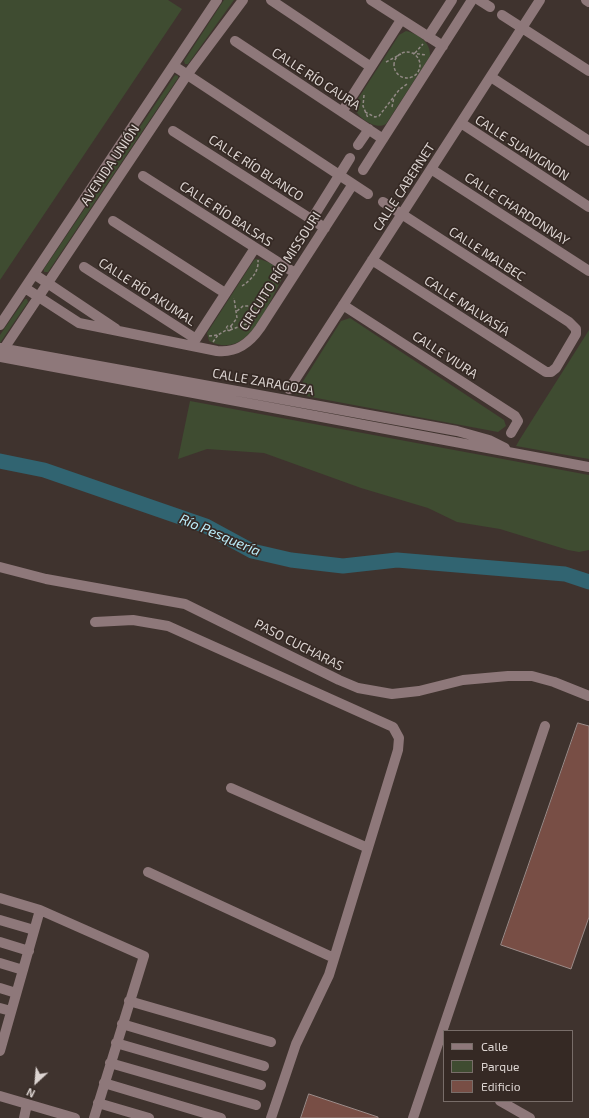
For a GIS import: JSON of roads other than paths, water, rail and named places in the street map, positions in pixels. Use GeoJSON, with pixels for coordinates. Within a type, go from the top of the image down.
{"type":"FeatureCollection","features":[{"type":"Feature","properties":{"kind":"street","name":"AVENIDA UNIÓN"},"geometry":{"type":"LineString","coordinates":[[0,325],[217,0]]}},
{"type":"Feature","properties":{"kind":"street","name":"AVENIDA UNIÓN"},"geometry":{"type":"LineString","coordinates":[[1,352],[187,75],[244,0]]}},
{"type":"Feature","properties":{"kind":"street"},"geometry":{"type":"LineString","coordinates":[[271,0],[371,67]]}},
{"type":"Feature","properties":{"kind":"street"},"geometry":{"type":"LineString","coordinates":[[371,0],[402,20],[426,40],[443,46]]}},
{"type":"Feature","properties":{"kind":"street"},"geometry":{"type":"LineString","coordinates":[[426,40],[452,0]]}},
{"type":"Feature","properties":{"kind":"street"},"geometry":{"type":"LineString","coordinates":[[362,170],[472,0]]}},
{"type":"Feature","properties":{"kind":"street"},"geometry":{"type":"LineString","coordinates":[[479,0],[490,7]]}},
{"type":"Feature","properties":{"kind":"street","name":"CALLE CABERNET"},"geometry":{"type":"LineString","coordinates":[[289,389],[540,0]]}},
{"type":"Feature","properties":{"kind":"street"},"geometry":{"type":"LineString","coordinates":[[502,15],[589,71]]}},
{"type":"Feature","properties":{"kind":"street"},"geometry":{"type":"LineString","coordinates":[[342,112],[402,20]]}},
{"type":"Feature","properties":{"kind":"street","name":"CALLE RÍO CAURA"},"geometry":{"type":"LineString","coordinates":[[235,41],[342,112],[370,126],[383,138]]}},
{"type":"Feature","properties":{"kind":"street"},"geometry":{"type":"LineString","coordinates":[[174,66],[368,194]]}},
{"type":"Feature","properties":{"kind":"street"},"geometry":{"type":"LineString","coordinates":[[491,77],[589,141]]}},
{"type":"Feature","properties":{"kind":"street","name":"CALLE SUAVIGNON"},"geometry":{"type":"LineString","coordinates":[[461,123],[589,207]]}},
{"type":"Feature","properties":{"kind":"street"},"geometry":{"type":"LineString","coordinates":[[358,145],[370,126]]}},
{"type":"Feature","properties":{"kind":"street","name":"CALLE RÍO BLANCO"},"geometry":{"type":"LineString","coordinates":[[173,131],[325,228]]}},
{"type":"Feature","properties":{"kind":"street","name":"CIRCUITO RÍO MISSOURI"},"geometry":{"type":"LineString","coordinates":[[312,220],[350,158]]}},
{"type":"Feature","properties":{"kind":"street","name":"CALLE CHARDONNAY"},"geometry":{"type":"LineString","coordinates":[[431,169],[589,271]]}},
{"type":"Feature","properties":{"kind":"street","name":"CALLE RÍO BALSAS"},"geometry":{"type":"LineString","coordinates":[[143,176],[295,273]]}},
{"type":"Feature","properties":{"kind":"street","name":"CIRCUITO RÍO MISSOURI"},"geometry":{"type":"LineString","coordinates":[[25,288],[80,323],[121,332],[193,343],[224,352],[244,346],[260,328],[353,184]]}},
{"type":"Feature","properties":{"kind":"street","name":"CALLE MALBEC"},"geometry":{"type":"LineString","coordinates":[[383,202],[569,322],[576,329],[575,337],[560,362],[553,371],[548,373]]}},
{"type":"Feature","properties":{"kind":"street"},"geometry":{"type":"LineString","coordinates":[[113,221],[230,293]]}},
{"type":"Feature","properties":{"kind":"street"},"geometry":{"type":"LineString","coordinates":[[193,343],[230,293],[255,248]]}},
{"type":"Feature","properties":{"kind":"street","name":"CALLE MALVASÍA"},"geometry":{"type":"LineString","coordinates":[[372,260],[548,373]]}},
{"type":"Feature","properties":{"kind":"street","name":"CALLE RÍO AKUMAL"},"geometry":{"type":"LineString","coordinates":[[84,267],[193,343]]}},
{"type":"Feature","properties":{"kind":"street","name":"CIRCUITO RÍO MISSOURI"},"geometry":{"type":"LineString","coordinates":[[34,274],[121,332]]}},
{"type":"Feature","properties":{"kind":"street","name":"CALLE VIURA"},"geometry":{"type":"LineString","coordinates":[[343,305],[515,416],[518,421],[510,433]]}},
{"type":"Feature","properties":{"kind":"street"},"geometry":{"type":"LineString","coordinates":[[15,330],[17,342],[25,352]]}},
{"type":"Feature","properties":{"kind":"street","name":"CALLE ZARAGOZA"},"geometry":{"type":"LineString","coordinates":[[1,352],[25,352],[457,431],[489,440],[517,454]]}},
{"type":"Feature","properties":{"kind":"street","name":"CALLE ZARAGOZA"},"geometry":{"type":"LineString","coordinates":[[1,352],[276,409],[589,467]]}},
{"type":"Feature","properties":{"kind":"street"},"geometry":{"type":"LineString","coordinates":[[276,409],[278,398]]}},
{"type":"Feature","properties":{"kind":"street","name":"PASO CUCHARAS"},"geometry":{"type":"LineString","coordinates":[[0,567],[46,579],[189,605],[339,680],[372,692],[404,694],[463,680],[522,676],[542,678],[589,696]]}},
{"type":"Feature","properties":{"kind":"street"},"geometry":{"type":"LineString","coordinates":[[95,622],[133,620],[168,626],[393,727],[399,738],[398,750],[329,975],[296,1044],[271,1118]]}},
{"type":"Feature","properties":{"kind":"street"},"geometry":{"type":"LineString","coordinates":[[413,1118],[545,726]]}},
{"type":"Feature","properties":{"kind":"street"},"geometry":{"type":"LineString","coordinates":[[231,788],[368,848]]}},
{"type":"Feature","properties":{"kind":"street"},"geometry":{"type":"LineString","coordinates":[[148,872],[334,958]]}},
{"type":"Feature","properties":{"kind":"street"},"geometry":{"type":"LineString","coordinates":[[0,898],[40,910],[144,956],[94,1118]]}},
{"type":"Feature","properties":{"kind":"street"},"geometry":{"type":"LineString","coordinates":[[0,1051],[3,1031],[11,1011],[40,910]]}},
{"type":"Feature","properties":{"kind":"street"},"geometry":{"type":"LineString","coordinates":[[0,920],[34,930]]}},
{"type":"Feature","properties":{"kind":"street"},"geometry":{"type":"LineString","coordinates":[[0,942],[29,951]]}},
{"type":"Feature","properties":{"kind":"street"},"geometry":{"type":"LineString","coordinates":[[0,963],[23,970]]}},
{"type":"Feature","properties":{"kind":"street"},"geometry":{"type":"LineString","coordinates":[[0,988],[16,993]]}},
{"type":"Feature","properties":{"kind":"street"},"geometry":{"type":"LineString","coordinates":[[129,1001],[271,1042]]}},
{"type":"Feature","properties":{"kind":"street"},"geometry":{"type":"LineString","coordinates":[[0,1008],[11,1011]]}},
{"type":"Feature","properties":{"kind":"street"},"geometry":{"type":"LineString","coordinates":[[122,1024],[264,1066]]}},
{"type":"Feature","properties":{"kind":"street"},"geometry":{"type":"LineString","coordinates":[[116,1043],[261,1085]]}},
{"type":"Feature","properties":{"kind":"street"},"geometry":{"type":"LineString","coordinates":[[110,1063],[256,1105]]}},
{"type":"Feature","properties":{"kind":"street"},"geometry":{"type":"LineString","coordinates":[[104,1083],[222,1118]]}},
{"type":"Feature","properties":{"kind":"street"},"geometry":{"type":"LineString","coordinates":[[0,1096],[28,1104],[59,1116],[75,1118]]}},
{"type":"Feature","properties":{"kind":"street"},"geometry":{"type":"LineString","coordinates":[[502,1102],[530,1118]]}},
{"type":"Feature","properties":{"kind":"street"},"geometry":{"type":"LineString","coordinates":[[98,1103],[149,1118]]}},
{"type":"Feature","properties":{"kind":"street"},"geometry":{"type":"LineString","coordinates":[[24,1118],[28,1104]]}},
{"type":"Feature","properties":{"kind":"waterway","name":"Río Pesquería"},"geometry":{"type":"LineString","coordinates":[[0,461],[44,470],[206,526],[252,551],[291,560],[343,566],[397,560],[565,574],[589,582]]}}]}
